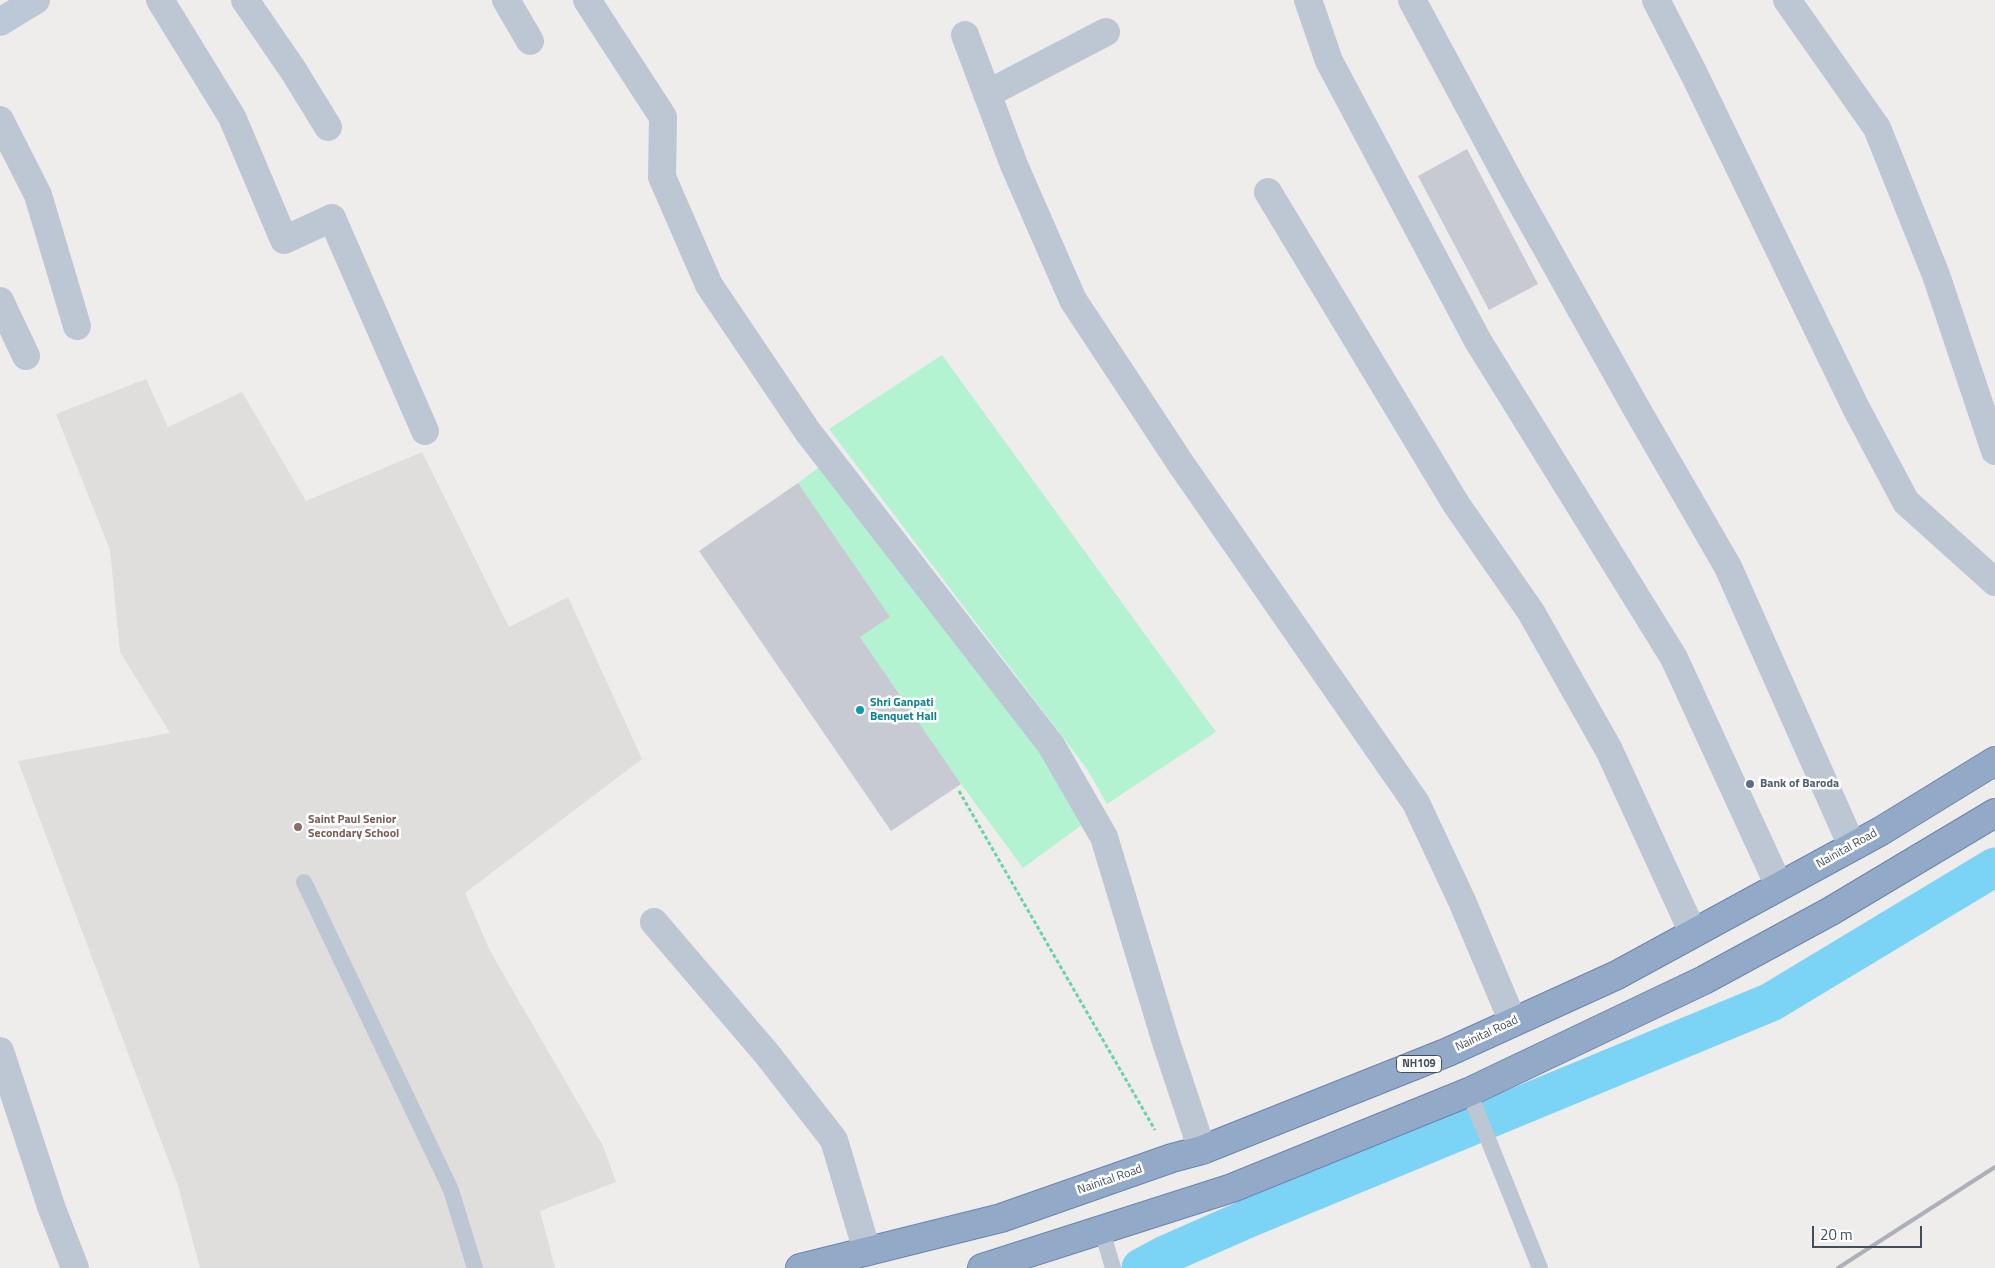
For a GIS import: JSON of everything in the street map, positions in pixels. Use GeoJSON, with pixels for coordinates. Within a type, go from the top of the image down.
{"type":"FeatureCollection","features":[{"type":"Feature","properties":{"kind":"highway","name":"Nainital Road"},"geometry":{"type":"LineString","coordinates":[[800,1268],[1001,1218],[1172,1158],[1202,1150],[1448,1052],[1617,975],[1881,831],[1995,761]]}},
{"type":"Feature","properties":{"kind":"highway"},"geometry":{"type":"LineString","coordinates":[[982,1268],[1232,1188],[1473,1102],[1831,911],[1995,813]]}},
{"type":"Feature","properties":{"kind":"main road"},"geometry":{"type":"LineString","coordinates":[[0,22],[36,0]]}},
{"type":"Feature","properties":{"kind":"street"},"geometry":{"type":"LineString","coordinates":[[160,0],[232,117],[284,240],[332,218],[425,431]]}},
{"type":"Feature","properties":{"kind":"street"},"geometry":{"type":"LineString","coordinates":[[245,0],[293,70],[328,127]]}},
{"type":"Feature","properties":{"kind":"street"},"geometry":{"type":"LineString","coordinates":[[506,0],[530,41]]}},
{"type":"Feature","properties":{"kind":"street"},"geometry":{"type":"LineString","coordinates":[[587,0],[663,117],[662,178],[708,285],[808,432],[1051,745],[1104,837],[1166,1042],[1202,1150]]}},
{"type":"Feature","properties":{"kind":"street"},"geometry":{"type":"LineString","coordinates":[[1308,0],[1329,61],[1478,341],[1674,658],[1779,886]]}},
{"type":"Feature","properties":{"kind":"street"},"geometry":{"type":"LineString","coordinates":[[1412,0],[1513,188],[1728,567],[1852,846]]}},
{"type":"Feature","properties":{"kind":"street"},"geometry":{"type":"LineString","coordinates":[[1656,0],[1694,74],[1856,408],[1906,502],[1995,582]]}},
{"type":"Feature","properties":{"kind":"street"},"geometry":{"type":"LineString","coordinates":[[1787,0],[1877,128],[1936,274],[1995,451]]}},
{"type":"Feature","properties":{"kind":"street"},"geometry":{"type":"LineString","coordinates":[[987,94],[1106,32]]}},
{"type":"Feature","properties":{"kind":"street"},"geometry":{"type":"LineString","coordinates":[[965,35],[1014,165],[1073,300],[1181,464],[1416,803],[1462,901],[1514,1022]]}},
{"type":"Feature","properties":{"kind":"street"},"geometry":{"type":"LineString","coordinates":[[0,120],[38,195],[77,326]]}},
{"type":"Feature","properties":{"kind":"street"},"geometry":{"type":"LineString","coordinates":[[1268,192],[1456,504],[1531,612],[1609,750],[1693,933]]}},
{"type":"Feature","properties":{"kind":"street"},"geometry":{"type":"LineString","coordinates":[[0,301],[26,356]]}},
{"type":"Feature","properties":{"kind":"street"},"geometry":{"type":"LineString","coordinates":[[654,922],[767,1054],[834,1140],[867,1251]]}},
{"type":"Feature","properties":{"kind":"street"},"geometry":{"type":"LineString","coordinates":[[0,1051],[52,1209],[76,1268]]}},
{"type":"Feature","properties":{"kind":"lane"},"geometry":{"type":"LineString","coordinates":[[304,882],[451,1190],[475,1268]]}},
{"type":"Feature","properties":{"kind":"lane"},"geometry":{"type":"LineString","coordinates":[[1473,1102],[1540,1268]]}},
{"type":"Feature","properties":{"kind":"lane"},"geometry":{"type":"LineString","coordinates":[[1102,1231],[1111,1264]]}},
{"type":"Feature","properties":{"kind":"path"},"geometry":{"type":"LineString","coordinates":[[959,791],[1172,1158]]}},
{"type":"Feature","properties":{"kind":"shaded area","name":"Saint Paul Senior Secondary School"},"geometry":{"type":"Polygon","coordinates":[[[146,379],[168,427],[242,392],[306,501],[422,452],[509,627],[568,597],[642,759],[465,893],[490,951],[603,1146],[616,1182],[540,1211],[555,1268],[200,1268],[178,1186],[18,761],[170,733],[120,652],[110,550],[56,414],[146,379]]]}},
{"type":"Feature","properties":{"kind":"green space"},"geometry":{"type":"Polygon","coordinates":[[[942,355],[1216,732],[1107,804],[1087,769],[829,429],[942,355]]]}},
{"type":"Feature","properties":{"kind":"green space"},"geometry":{"type":"Polygon","coordinates":[[[822,465],[1035,744],[1083,824],[1023,868],[961,784],[860,637],[889,617],[798,483],[822,465]]]}},
{"type":"Feature","properties":{"kind":"building"},"geometry":{"type":"Polygon","coordinates":[[[1467,149],[1538,284],[1489,310],[1418,176],[1467,149]]]}},
{"type":"Feature","properties":{"kind":"building","name":"Shri Ganpati Benquet Hall"},"geometry":{"type":"Polygon","coordinates":[[[798,483],[890,617],[860,637],[961,784],[891,831],[699,551],[798,483]]]}},
{"type":"Feature","properties":{"kind":"waterway"},"geometry":{"type":"LineString","coordinates":[[1141,1268],[1167,1254],[1249,1218],[1771,1002],[1995,867]]}},
{"type":"Feature","properties":{"kind":"railway"},"geometry":{"type":"LineString","coordinates":[[1838,1268],[1995,1167]]}},
{"type":"Feature","properties":{"kind":"place","name":"Shri Ganpati Benquet Hall"},"geometry":{"type":"Point","coordinates":[860,710]}},
{"type":"Feature","properties":{"kind":"place","name":"Bank of Baroda"},"geometry":{"type":"Point","coordinates":[1750,784]}},
{"type":"Feature","properties":{"kind":"place","name":"Saint Paul Senior Secondary School"},"geometry":{"type":"Point","coordinates":[298,827]}}]}
